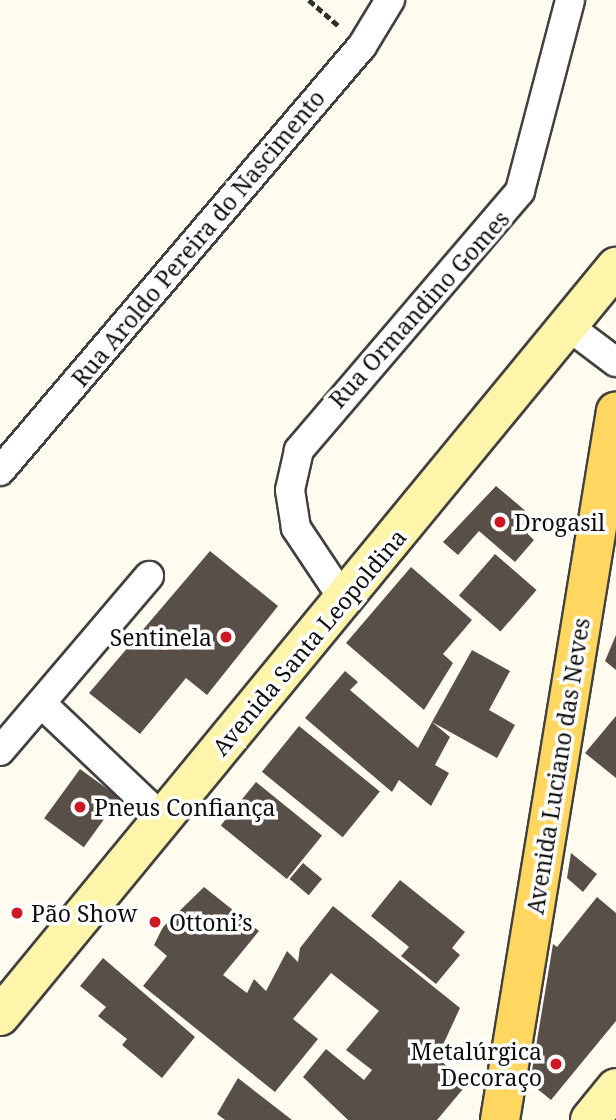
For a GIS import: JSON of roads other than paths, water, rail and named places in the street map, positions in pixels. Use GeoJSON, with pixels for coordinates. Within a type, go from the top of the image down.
{"type":"FeatureCollection","features":[{"type":"Feature","properties":{"kind":"main road","name":"Avenida Luciano das Neves"},"geometry":{"type":"LineString","coordinates":[[500,1120],[616,411]]}},
{"type":"Feature","properties":{"kind":"street","name":"Rua Aroldo Pereira do Nascimento"},"geometry":{"type":"LineString","coordinates":[[0,471],[362,46],[390,0]]}},
{"type":"Feature","properties":{"kind":"street","name":"Rua Ormandino Gomes"},"geometry":{"type":"LineString","coordinates":[[344,600],[296,528],[290,490],[299,450],[520,191],[570,0]]}},
{"type":"Feature","properties":{"kind":"street","name":"Avenida Santa Leopoldina"},"geometry":{"type":"LineString","coordinates":[[6,997],[163,818],[616,267]]}},
{"type":"Feature","properties":{"kind":"street"},"geometry":{"type":"LineString","coordinates":[[568,326],[616,362]]}},
{"type":"Feature","properties":{"kind":"street"},"geometry":{"type":"LineString","coordinates":[[0,751],[149,576]]}},
{"type":"Feature","properties":{"kind":"street"},"geometry":{"type":"LineString","coordinates":[[42,704],[163,818]]}},
{"type":"Feature","properties":{"kind":"street"},"geometry":{"type":"LineString","coordinates":[[590,1120],[616,1088]]}},
{"type":"Feature","properties":{"kind":"place","name":"Drogasil"},"geometry":{"type":"Point","coordinates":[500,522]}},
{"type":"Feature","properties":{"kind":"place","name":"Sentinela"},"geometry":{"type":"Point","coordinates":[226,637]}},
{"type":"Feature","properties":{"kind":"place","name":"Pneus Confiança"},"geometry":{"type":"Point","coordinates":[80,807]}},
{"type":"Feature","properties":{"kind":"place","name":"Pão Show"},"geometry":{"type":"Point","coordinates":[17,913]}},
{"type":"Feature","properties":{"kind":"place","name":"Ottoni’s"},"geometry":{"type":"Point","coordinates":[155,922]}},
{"type":"Feature","properties":{"kind":"place","name":"Metalúrgica Decoraço"},"geometry":{"type":"Point","coordinates":[556,1064]}}]}
